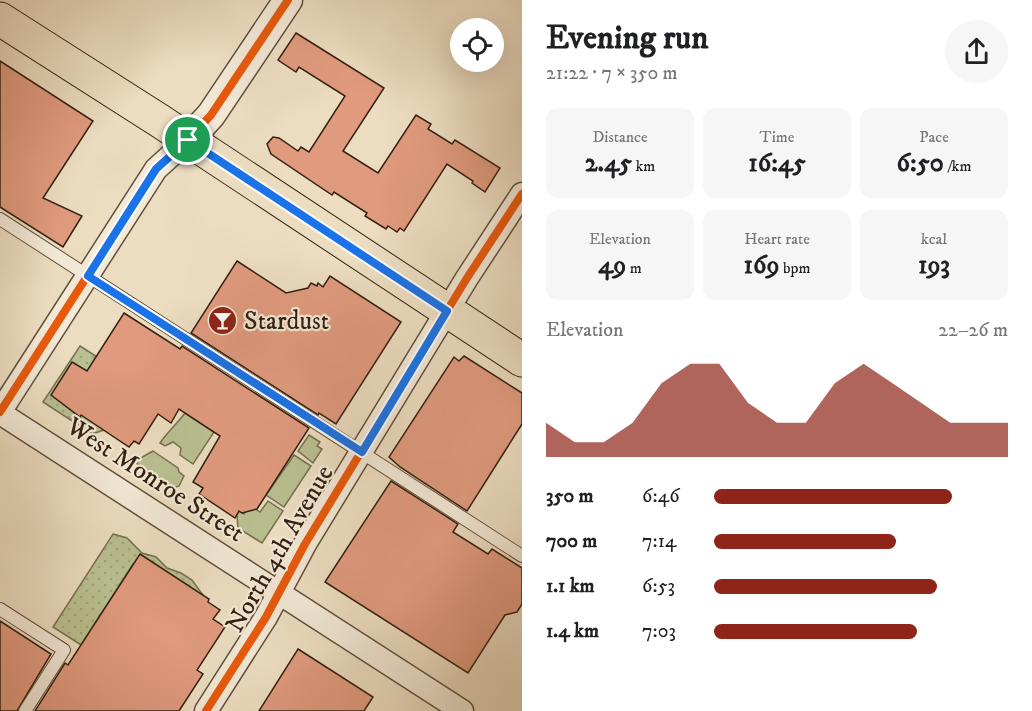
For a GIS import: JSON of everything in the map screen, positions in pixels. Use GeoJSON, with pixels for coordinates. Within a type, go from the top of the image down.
{"type":"FeatureCollection","features":[{"type":"Feature","properties":{"kind":"main road"},"geometry":{"type":"LineString","coordinates":[[0,19],[522,360]]}},
{"type":"Feature","properties":{"kind":"street"},"geometry":{"type":"LineString","coordinates":[[0,412],[156,169],[211,115],[288,0]]}},
{"type":"Feature","properties":{"kind":"street","name":"North 4th Avenue"},"geometry":{"type":"LineString","coordinates":[[206,711],[447,311],[522,194]]}},
{"type":"Feature","properties":{"kind":"street","name":"West Monroe Street"},"geometry":{"type":"LineString","coordinates":[[0,412],[462,711]]}},
{"type":"Feature","properties":{"kind":"lane"},"geometry":{"type":"LineString","coordinates":[[0,219],[522,556]]}},
{"type":"Feature","properties":{"kind":"lane"},"geometry":{"type":"LineString","coordinates":[[0,609],[64,650],[25,711]]}},
{"type":"Feature","properties":{"kind":"green space"},"geometry":{"type":"Polygon","coordinates":[[[80,346],[121,372],[108,424],[104,430],[92,434],[43,402],[80,346]]]}},
{"type":"Feature","properties":{"kind":"green space"},"geometry":{"type":"Polygon","coordinates":[[[185,413],[214,432],[193,464],[180,455],[181,448],[173,442],[165,446],[160,443],[185,413]]]}},
{"type":"Feature","properties":{"kind":"green space"},"geometry":{"type":"Polygon","coordinates":[[[309,435],[320,442],[317,446],[322,449],[313,463],[298,451],[309,435]]]}},
{"type":"Feature","properties":{"kind":"green space"},"geometry":{"type":"Polygon","coordinates":[[[153,451],[178,468],[184,476],[179,486],[174,488],[136,463],[137,460],[153,451]]]}},
{"type":"Feature","properties":{"kind":"green space"},"geometry":{"type":"Polygon","coordinates":[[[294,455],[311,466],[284,507],[266,495],[294,455]]]}},
{"type":"Feature","properties":{"kind":"green space"},"geometry":{"type":"Polygon","coordinates":[[[268,501],[283,511],[262,543],[238,528],[237,515],[239,511],[244,514],[254,508],[260,512],[268,501]]]}},
{"type":"Feature","properties":{"kind":"green space"},"geometry":{"type":"Polygon","coordinates":[[[113,534],[127,538],[142,553],[156,557],[167,568],[192,580],[203,595],[197,605],[133,564],[81,645],[53,627],[113,534]]]}},
{"type":"Feature","properties":{"kind":"building"},"geometry":{"type":"Polygon","coordinates":[[[296,33],[384,88],[343,151],[378,173],[416,115],[431,124],[428,129],[452,144],[455,140],[500,168],[485,192],[447,164],[404,231],[400,228],[397,232],[388,226],[386,229],[365,216],[367,213],[334,192],[332,195],[271,154],[267,144],[273,137],[279,138],[298,151],[301,147],[309,152],[345,96],[299,67],[296,72],[278,60],[296,33]]]}},
{"type":"Feature","properties":{"kind":"building"},"geometry":{"type":"Polygon","coordinates":[[[0,61],[93,121],[43,198],[82,216],[63,247],[0,207],[0,61]]]}},
{"type":"Feature","properties":{"kind":"building"},"geometry":{"type":"Polygon","coordinates":[[[237,261],[286,293],[308,288],[311,283],[317,286],[318,283],[323,287],[330,276],[401,322],[336,424],[319,413],[318,415],[191,333],[237,261]]]}},
{"type":"Feature","properties":{"kind":"building"},"geometry":{"type":"Polygon","coordinates":[[[124,313],[180,349],[182,346],[309,428],[257,509],[242,513],[239,511],[235,518],[199,494],[203,488],[193,482],[220,436],[179,409],[171,423],[158,414],[139,444],[134,441],[129,447],[81,415],[80,417],[51,395],[72,362],[87,371],[124,313]]]}},
{"type":"Feature","properties":{"kind":"building"},"geometry":{"type":"Polygon","coordinates":[[[464,356],[522,393],[522,424],[467,511],[400,467],[389,457],[454,357],[459,361],[464,356]]]}},
{"type":"Feature","properties":{"kind":"building"},"geometry":{"type":"Polygon","coordinates":[[[391,481],[458,524],[453,532],[488,554],[492,549],[522,568],[522,604],[517,612],[505,615],[468,673],[325,582],[391,481]]]}},
{"type":"Feature","properties":{"kind":"building"},"geometry":{"type":"Polygon","coordinates":[[[140,554],[209,599],[208,602],[220,610],[213,619],[225,627],[197,670],[203,674],[179,711],[35,711],[65,663],[68,665],[140,554]]]}},
{"type":"Feature","properties":{"kind":"building"},"geometry":{"type":"Polygon","coordinates":[[[0,621],[51,654],[17,711],[0,711],[0,621]]]}},
{"type":"Feature","properties":{"kind":"building"},"geometry":{"type":"Polygon","coordinates":[[[298,649],[373,697],[364,711],[259,711],[298,649]]]}},
{"type":"Feature","properties":{"kind":"cycle path"},"geometry":{"type":"LineString","coordinates":[[0,412],[156,169],[211,115],[288,0]]}},
{"type":"Feature","properties":{"kind":"cycle path"},"geometry":{"type":"LineString","coordinates":[[206,711],[266,617],[305,544],[467,278],[522,194]]}},
{"type":"Feature","properties":{"kind":"place","name":"Stardust"},"geometry":{"type":"Point","coordinates":[223,321]}},
{"type":"Feature","properties":{"kind":"route"},"geometry":{"type":"LineString","coordinates":[[188,140],[447,311],[362,452],[88,276],[156,169],[188,140]]}}]}
